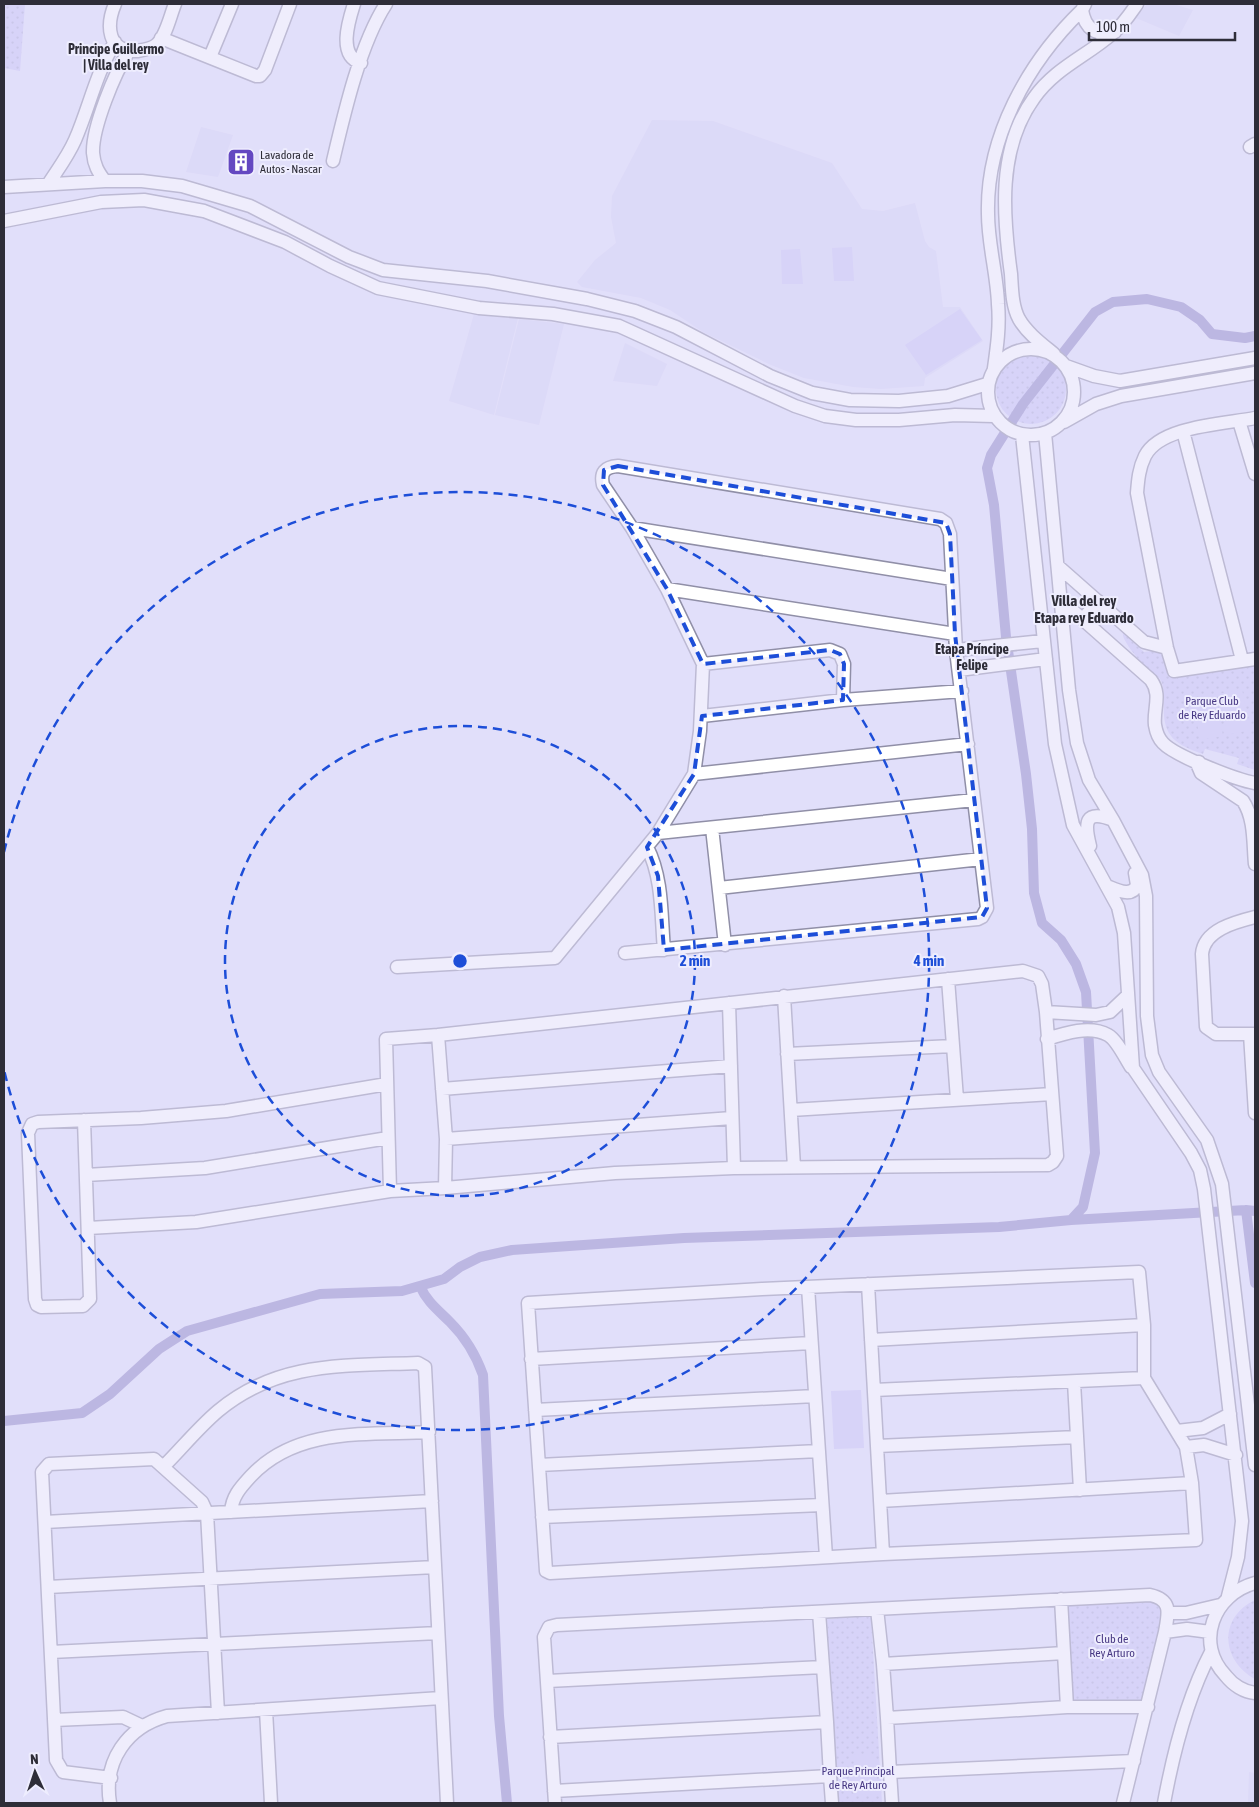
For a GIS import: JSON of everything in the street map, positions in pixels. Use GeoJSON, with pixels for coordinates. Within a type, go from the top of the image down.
{"type":"FeatureCollection","features":[{"type":"Feature","properties":{"kind":"street"},"geometry":{"type":"LineString","coordinates":[[114,4],[108,23],[115,42],[129,51],[153,48],[162,38],[176,4]]}},
{"type":"Feature","properties":{"kind":"street"},"geometry":{"type":"LineString","coordinates":[[210,57],[232,4]]}},
{"type":"Feature","properties":{"kind":"street"},"geometry":{"type":"LineString","coordinates":[[162,38],[256,76],[263,74],[290,4]]}},
{"type":"Feature","properties":{"kind":"street"},"geometry":{"type":"LineString","coordinates":[[354,4],[347,26],[346,40],[350,54],[356,62],[360,63]]}},
{"type":"Feature","properties":{"kind":"street"},"geometry":{"type":"LineString","coordinates":[[334,161],[360,63],[386,4]]}},
{"type":"Feature","properties":{"kind":"street"},"geometry":{"type":"LineString","coordinates":[[1062,423],[1073,405],[1074,385],[1066,366],[1026,329],[1018,318],[1014,304],[1004,226],[1005,181],[1010,149],[1021,117],[1047,82],[1062,68],[1115,32],[1137,4]]}},
{"type":"Feature","properties":{"kind":"street"},"geometry":{"type":"LineString","coordinates":[[1083,7],[1083,20],[1089,28],[1100,33],[1115,32]]}},
{"type":"Feature","properties":{"kind":"street"},"geometry":{"type":"LineString","coordinates":[[1083,7],[1044,52],[1026,81],[997,143],[989,176],[988,215],[998,305],[998,337],[994,368],[987,384],[988,401],[994,416],[1006,428],[1022,435],[1045,433],[1096,404],[1121,396],[1255,372]]}},
{"type":"Feature","properties":{"kind":"street"},"geometry":{"type":"LineString","coordinates":[[48,184],[64,161],[75,139],[103,63],[115,42]]}},
{"type":"Feature","properties":{"kind":"street"},"geometry":{"type":"LineString","coordinates":[[105,181],[95,165],[94,136],[120,66],[129,51]]}},
{"type":"Feature","properties":{"kind":"street"},"geometry":{"type":"LineString","coordinates":[[4,187],[105,181],[142,181],[182,186],[250,206],[349,257],[383,270],[487,281],[587,299],[635,311],[676,327],[770,376],[812,393],[850,400],[899,401],[948,396],[987,384]]}},
{"type":"Feature","properties":{"kind":"street"},"geometry":{"type":"LineString","coordinates":[[4,221],[101,202],[144,200],[204,211],[285,242],[330,266],[378,288],[479,308],[553,314],[619,326],[795,406],[826,416],[856,420],[899,420],[955,415],[994,416]]}},
{"type":"Feature","properties":{"kind":"street"},"geometry":{"type":"LineString","coordinates":[[994,368],[1005,356],[1021,349],[1038,349],[1054,354]]}},
{"type":"Feature","properties":{"kind":"street"},"geometry":{"type":"LineString","coordinates":[[1066,366],[1094,376],[1120,381],[1255,358]]}},
{"type":"Feature","properties":{"kind":"street"},"geometry":{"type":"LineString","coordinates":[[1255,418],[1183,431],[1158,440],[1146,454],[1139,473],[1137,493],[1167,648],[1174,671],[1255,659]]}},
{"type":"Feature","properties":{"kind":"street"},"geometry":{"type":"LineString","coordinates":[[1239,421],[1255,474]]}},
{"type":"Feature","properties":{"kind":"street"},"geometry":{"type":"LineString","coordinates":[[1183,431],[1242,660]]}},
{"type":"Feature","properties":{"kind":"street"},"geometry":{"type":"LineString","coordinates":[[1045,433],[1069,690],[1077,743],[1089,780],[1142,875],[1146,896],[1147,1016],[1152,1054],[1158,1072],[1207,1140],[1222,1184],[1255,1464]]}},
{"type":"Feature","properties":{"kind":"street"},"geometry":{"type":"LineString","coordinates":[[1022,435],[1055,744],[1073,825],[1118,907],[1124,933],[1132,1068]]}},
{"type":"Feature","properties":{"kind":"street"},"geometry":{"type":"LineString","coordinates":[[397,967],[554,958],[658,833],[694,774],[702,716],[703,664],[667,589],[632,528],[603,485],[601,477],[604,470],[610,466],[940,519],[946,523],[950,534],[956,650],[987,908],[982,917],[978,919],[726,945],[625,953]]}},
{"type":"Feature","properties":{"kind":"street"},"geometry":{"type":"LineString","coordinates":[[632,528],[952,579]]}},
{"type":"Feature","properties":{"kind":"street"},"geometry":{"type":"LineString","coordinates":[[1059,567],[1144,642],[1167,648]]}},
{"type":"Feature","properties":{"kind":"street"},"geometry":{"type":"LineString","coordinates":[[667,589],[955,634]]}},
{"type":"Feature","properties":{"kind":"street"},"geometry":{"type":"LineString","coordinates":[[1062,601],[1108,640],[1156,687],[1155,724],[1163,744],[1244,781],[1255,783]]}},
{"type":"Feature","properties":{"kind":"street"},"geometry":{"type":"LineString","coordinates":[[1083,619],[1098,601]]}},
{"type":"Feature","properties":{"kind":"street"},"geometry":{"type":"LineString","coordinates":[[1108,640],[1123,622]]}},
{"type":"Feature","properties":{"kind":"street"},"geometry":{"type":"LineString","coordinates":[[956,650],[1043,642]]}},
{"type":"Feature","properties":{"kind":"street"},"geometry":{"type":"LineString","coordinates":[[989,648],[991,666]]}},
{"type":"Feature","properties":{"kind":"street"},"geometry":{"type":"LineString","coordinates":[[703,664],[830,650],[840,654],[844,664],[843,700]]}},
{"type":"Feature","properties":{"kind":"street"},"geometry":{"type":"LineString","coordinates":[[959,670],[1046,660]]}},
{"type":"Feature","properties":{"kind":"street"},"geometry":{"type":"LineString","coordinates":[[702,716],[843,700],[962,691]]}},
{"type":"Feature","properties":{"kind":"street"},"geometry":{"type":"LineString","coordinates":[[694,774],[968,744]]}},
{"type":"Feature","properties":{"kind":"street"},"geometry":{"type":"LineString","coordinates":[[1200,762],[1198,766],[1201,773],[1243,801],[1248,808],[1251,818],[1255,864]]}},
{"type":"Feature","properties":{"kind":"street"},"geometry":{"type":"LineString","coordinates":[[658,833],[974,800]]}},
{"type":"Feature","properties":{"kind":"street"},"geometry":{"type":"LineString","coordinates":[[1097,870],[1086,825],[1092,816],[1103,816],[1113,820]]}},
{"type":"Feature","properties":{"kind":"street"},"geometry":{"type":"LineString","coordinates":[[712,828],[726,945]]}},
{"type":"Feature","properties":{"kind":"street"},"geometry":{"type":"LineString","coordinates":[[1107,886],[1124,893],[1136,888],[1137,879],[1127,846]]}},
{"type":"Feature","properties":{"kind":"street"},"geometry":{"type":"LineString","coordinates":[[647,847],[654,860],[658,876],[664,950]]}},
{"type":"Feature","properties":{"kind":"street"},"geometry":{"type":"LineString","coordinates":[[719,888],[982,859]]}},
{"type":"Feature","properties":{"kind":"street"},"geometry":{"type":"LineString","coordinates":[[1255,917],[1240,920],[1209,936],[1204,944],[1202,954],[1206,1028],[1216,1034],[1253,1034],[1255,1113]]}},
{"type":"Feature","properties":{"kind":"street"},"geometry":{"type":"LineString","coordinates":[[88,1228],[196,1222],[390,1191],[615,1173],[734,1168],[1048,1165],[1057,1156],[1046,1012],[1042,984],[1038,976],[1030,972],[784,996],[438,1035],[386,1039],[390,1191]]}},
{"type":"Feature","properties":{"kind":"street"},"geometry":{"type":"LineString","coordinates":[[948,979],[957,1099]]}},
{"type":"Feature","properties":{"kind":"street"},"geometry":{"type":"LineString","coordinates":[[1046,1012],[1096,1015],[1110,1012],[1128,995]]}},
{"type":"Feature","properties":{"kind":"street"},"geometry":{"type":"LineString","coordinates":[[784,996],[794,1167]]}},
{"type":"Feature","properties":{"kind":"street"},"geometry":{"type":"LineString","coordinates":[[729,1003],[734,1168]]}},
{"type":"Feature","properties":{"kind":"street"},"geometry":{"type":"LineString","coordinates":[[1047,1039],[1072,1032],[1097,1031],[1110,1036],[1191,1153],[1200,1170],[1236,1455],[1242,1521],[1238,1557],[1224,1601],[1210,1632],[1212,1652],[1219,1670],[1232,1684],[1255,1693]]}},
{"type":"Feature","properties":{"kind":"street"},"geometry":{"type":"LineString","coordinates":[[438,1035],[446,1139],[445,1188]]}},
{"type":"Feature","properties":{"kind":"street"},"geometry":{"type":"LineString","coordinates":[[787,1054],[953,1046]]}},
{"type":"Feature","properties":{"kind":"street"},"geometry":{"type":"LineString","coordinates":[[442,1089],[731,1066]]}},
{"type":"Feature","properties":{"kind":"street"},"geometry":{"type":"LineString","coordinates":[[84,1120],[89,1302],[83,1306],[39,1306],[35,1299],[28,1129],[35,1122],[226,1111],[387,1084]]}},
{"type":"Feature","properties":{"kind":"street"},"geometry":{"type":"LineString","coordinates":[[791,1110],[1052,1094]]}},
{"type":"Feature","properties":{"kind":"street"},"geometry":{"type":"LineString","coordinates":[[446,1139],[732,1118]]}},
{"type":"Feature","properties":{"kind":"street"},"geometry":{"type":"LineString","coordinates":[[86,1175],[205,1168],[388,1138]]}},
{"type":"Feature","properties":{"kind":"street"},"geometry":{"type":"LineString","coordinates":[[1139,1272],[1144,1325],[1144,1378],[1186,1447],[1192,1483],[1196,1540],[883,1554],[550,1573],[546,1571],[528,1303],[868,1284],[1139,1272]]}},
{"type":"Feature","properties":{"kind":"street"},"geometry":{"type":"LineString","coordinates":[[868,1284],[883,1554]]}},
{"type":"Feature","properties":{"kind":"street"},"geometry":{"type":"LineString","coordinates":[[808,1287],[826,1557]]}},
{"type":"Feature","properties":{"kind":"street"},"geometry":{"type":"LineString","coordinates":[[872,1340],[1144,1325]]}},
{"type":"Feature","properties":{"kind":"street"},"geometry":{"type":"LineString","coordinates":[[532,1359],[811,1343]]}},
{"type":"Feature","properties":{"kind":"street"},"geometry":{"type":"LineString","coordinates":[[164,1466],[207,1421],[242,1394],[285,1375],[325,1366],[420,1363],[426,1372],[447,1803]]}},
{"type":"Feature","properties":{"kind":"street"},"geometry":{"type":"LineString","coordinates":[[874,1390],[1144,1378]]}},
{"type":"Feature","properties":{"kind":"street"},"geometry":{"type":"LineString","coordinates":[[1074,1382],[1080,1490]]}},
{"type":"Feature","properties":{"kind":"street"},"geometry":{"type":"LineString","coordinates":[[535,1410],[815,1396]]}},
{"type":"Feature","properties":{"kind":"street"},"geometry":{"type":"LineString","coordinates":[[1177,1431],[1203,1428],[1230,1414]]}},
{"type":"Feature","properties":{"kind":"street"},"geometry":{"type":"LineString","coordinates":[[231,1512],[234,1497],[259,1468],[275,1455],[300,1443],[328,1437],[429,1432]]}},
{"type":"Feature","properties":{"kind":"street"},"geometry":{"type":"LineString","coordinates":[[877,1446],[1077,1437]]}},
{"type":"Feature","properties":{"kind":"street"},"geometry":{"type":"LineString","coordinates":[[1186,1447],[1204,1445],[1236,1455]]}},
{"type":"Feature","properties":{"kind":"street"},"geometry":{"type":"LineString","coordinates":[[538,1465],[819,1451]]}},
{"type":"Feature","properties":{"kind":"street"},"geometry":{"type":"LineString","coordinates":[[111,1778],[61,1770],[56,1760],[42,1472],[49,1464],[154,1459],[202,1502],[207,1513],[218,1713]]}},
{"type":"Feature","properties":{"kind":"street"},"geometry":{"type":"LineString","coordinates":[[880,1501],[1192,1483]]}},
{"type":"Feature","properties":{"kind":"street"},"geometry":{"type":"LineString","coordinates":[[45,1522],[432,1501]]}},
{"type":"Feature","properties":{"kind":"street"},"geometry":{"type":"LineString","coordinates":[[542,1517],[822,1505]]}},
{"type":"Feature","properties":{"kind":"street"},"geometry":{"type":"LineString","coordinates":[[48,1587],[435,1567]]}},
{"type":"Feature","properties":{"kind":"street"},"geometry":{"type":"LineString","coordinates":[[1168,1613],[1186,1613],[1224,1601],[1244,1586],[1255,1583]]}},
{"type":"Feature","properties":{"kind":"street"},"geometry":{"type":"LineString","coordinates":[[830,1776],[554,1797],[544,1637],[549,1627],[558,1624],[1061,1599],[1150,1595],[1160,1597],[1166,1602],[1168,1613],[1165,1632],[1123,1803]]}},
{"type":"Feature","properties":{"kind":"street"},"geometry":{"type":"LineString","coordinates":[[1061,1599],[1067,1707]]}},
{"type":"Feature","properties":{"kind":"street"},"geometry":{"type":"LineString","coordinates":[[877,1609],[883,1664],[892,1803]]}},
{"type":"Feature","properties":{"kind":"street"},"geometry":{"type":"LineString","coordinates":[[819,1612],[832,1803]]}},
{"type":"Feature","properties":{"kind":"street"},"geometry":{"type":"LineString","coordinates":[[1165,1632],[1187,1629],[1210,1632]]}},
{"type":"Feature","properties":{"kind":"street"},"geometry":{"type":"LineString","coordinates":[[51,1652],[438,1632]]}},
{"type":"Feature","properties":{"kind":"street"},"geometry":{"type":"LineString","coordinates":[[1164,1803],[1169,1776],[1191,1701],[1201,1671],[1212,1652]]}},
{"type":"Feature","properties":{"kind":"street"},"geometry":{"type":"LineString","coordinates":[[883,1664],[1064,1653]]}},
{"type":"Feature","properties":{"kind":"street"},"geometry":{"type":"LineString","coordinates":[[548,1681],[823,1667]]}},
{"type":"Feature","properties":{"kind":"street"},"geometry":{"type":"LineString","coordinates":[[110,1803],[111,1778],[122,1744],[127,1737],[142,1726],[167,1716],[442,1698]]}},
{"type":"Feature","properties":{"kind":"street"},"geometry":{"type":"LineString","coordinates":[[887,1718],[1067,1707],[1148,1707]]}},
{"type":"Feature","properties":{"kind":"street"},"geometry":{"type":"LineString","coordinates":[[266,1710],[271,1803]]}},
{"type":"Feature","properties":{"kind":"street"},"geometry":{"type":"LineString","coordinates":[[54,1720],[123,1717],[142,1726]]}},
{"type":"Feature","properties":{"kind":"street"},"geometry":{"type":"LineString","coordinates":[[550,1737],[827,1722]]}},
{"type":"Feature","properties":{"kind":"street"},"geometry":{"type":"LineString","coordinates":[[890,1772],[1134,1761]]}},
{"type":"Feature","properties":{"kind":"highlighted area"},"geometry":{"type":"Polygon","coordinates":[[[618,466],[946,523],[950,534],[955,634],[987,908],[982,917],[664,950],[658,876],[647,847],[694,774],[702,716],[843,700],[844,664],[840,654],[830,650],[703,664],[667,589],[603,485],[604,470],[618,466]]]}},
{"type":"Feature","properties":{"kind":"shaded area"},"geometry":{"type":"Polygon","coordinates":[[[1147,4],[1173,4],[1193,10],[1179,36],[1136,18],[1147,4]]]}},
{"type":"Feature","properties":{"kind":"shaded area"},"geometry":{"type":"Polygon","coordinates":[[[652,120],[713,121],[832,163],[862,209],[883,211],[915,203],[925,241],[929,247],[936,251],[943,307],[960,307],[983,341],[925,378],[924,386],[881,389],[853,387],[804,378],[771,365],[703,332],[670,310],[641,298],[582,287],[577,282],[595,260],[616,243],[611,217],[612,196],[652,120]]]}},
{"type":"Feature","properties":{"kind":"shaded area"},"geometry":{"type":"Polygon","coordinates":[[[201,127],[233,135],[218,177],[186,172],[201,127]]]}},
{"type":"Feature","properties":{"kind":"shaded area"},"geometry":{"type":"Polygon","coordinates":[[[474,314],[518,318],[494,415],[449,401],[474,314]]]}},
{"type":"Feature","properties":{"kind":"shaded area"},"geometry":{"type":"Polygon","coordinates":[[[519,319],[564,324],[539,425],[495,415],[519,319]]]}},
{"type":"Feature","properties":{"kind":"shaded area"},"geometry":{"type":"Polygon","coordinates":[[[625,343],[667,364],[657,386],[613,381],[625,343]]]}},
{"type":"Feature","properties":{"kind":"shaded area"},"geometry":{"type":"Polygon","coordinates":[[[1249,1772],[1255,1773],[1255,1803],[1248,1803],[1249,1772]]]}},
{"type":"Feature","properties":{"kind":"green space"},"geometry":{"type":"Polygon","coordinates":[[[4,4],[25,4],[20,71],[4,68],[4,4]]]}},
{"type":"Feature","properties":{"kind":"green space"},"geometry":{"type":"Polygon","coordinates":[[[852,247],[854,281],[834,281],[832,248],[852,247]]]}},
{"type":"Feature","properties":{"kind":"green space"},"geometry":{"type":"Polygon","coordinates":[[[800,249],[803,284],[782,284],[781,250],[800,249]]]}},
{"type":"Feature","properties":{"kind":"green space"},"geometry":{"type":"Polygon","coordinates":[[[960,309],[982,340],[926,375],[905,345],[960,309]]]}},
{"type":"Feature","properties":{"kind":"green space"},"geometry":{"type":"Polygon","coordinates":[[[1031,354],[1050,360],[1060,370],[1066,389],[1060,408],[1050,418],[1031,424],[1012,418],[1002,408],[996,389],[1002,370],[1012,360],[1031,354]]]}},
{"type":"Feature","properties":{"kind":"green space","name":"Parque Club de Rey Eduardo"},"geometry":{"type":"Polygon","coordinates":[[[1123,633],[1144,652],[1160,650],[1167,672],[1255,660],[1255,770],[1237,764],[1239,758],[1205,749],[1203,754],[1184,746],[1172,737],[1165,723],[1164,693],[1161,681],[1137,658],[1125,641],[1123,633]]]}},
{"type":"Feature","properties":{"kind":"green space"},"geometry":{"type":"Polygon","coordinates":[[[1242,689],[1250,730],[1227,735],[1219,694],[1242,689]]]}},
{"type":"Feature","properties":{"kind":"green space"},"geometry":{"type":"Polygon","coordinates":[[[1216,694],[1223,736],[1200,740],[1193,699],[1216,694]]]}},
{"type":"Feature","properties":{"kind":"green space"},"geometry":{"type":"Polygon","coordinates":[[[861,1390],[864,1448],[834,1449],[831,1391],[861,1390]]]}},
{"type":"Feature","properties":{"kind":"green space","name":"Club de Rey Arturo"},"geometry":{"type":"Polygon","coordinates":[[[1150,1595],[1166,1602],[1148,1707],[1067,1707],[1061,1599],[1150,1595]]]}},
{"type":"Feature","properties":{"kind":"green space"},"geometry":{"type":"Polygon","coordinates":[[[1255,1600],[1255,1679],[1235,1661],[1228,1639],[1235,1617],[1243,1608],[1255,1600]]]}},
{"type":"Feature","properties":{"kind":"green space","name":"Parque Principal de Rey Arturo"},"geometry":{"type":"Polygon","coordinates":[[[871,1616],[882,1803],[837,1803],[827,1619],[871,1616]]]}},
{"type":"Feature","properties":{"kind":"green space"},"geometry":{"type":"Polygon","coordinates":[[[876,1754],[878,1794],[855,1795],[854,1755],[876,1754]]]}},
{"type":"Feature","properties":{"kind":"waterway"},"geometry":{"type":"LineString","coordinates":[[4,1421],[82,1413],[110,1394],[159,1349],[187,1331],[320,1294],[402,1291],[444,1279],[460,1267],[480,1257],[512,1250],[684,1238],[999,1227],[1071,1220],[1083,1207],[1095,1153],[1086,992],[1076,964],[1061,940],[1042,923],[1034,893],[1032,829],[1026,774],[1006,637],[994,505],[987,468],[991,455],[1023,404],[1095,312],[1113,302],[1147,299],[1181,307],[1200,320],[1212,334],[1245,338],[1255,336]]}},
{"type":"Feature","properties":{"kind":"waterway"},"geometry":{"type":"LineString","coordinates":[[1246,1210],[1255,1283]]}},
{"type":"Feature","properties":{"kind":"waterway"},"geometry":{"type":"LineString","coordinates":[[1071,1220],[1255,1211]]}},
{"type":"Feature","properties":{"kind":"waterway"},"geometry":{"type":"LineString","coordinates":[[420,1286],[429,1301],[465,1340],[477,1360],[483,1375],[499,1716],[507,1803]]}},
{"type":"Feature","properties":{"kind":"place","name":"Lavadora de Autos - Nascar"},"geometry":{"type":"Point","coordinates":[241,162]}},
{"type":"Feature","properties":{"kind":"district","name":"Principe Guillermo | Villa del rey"},"geometry":{"type":"Point","coordinates":[116,58]}},
{"type":"Feature","properties":{"kind":"district","name":"Villa del rey Etapa rey Eduardo"},"geometry":{"type":"Point","coordinates":[1084,608]}},
{"type":"Feature","properties":{"kind":"district","name":"Etapa Príncipe Felipe"},"geometry":{"type":"Point","coordinates":[972,658]}}]}
